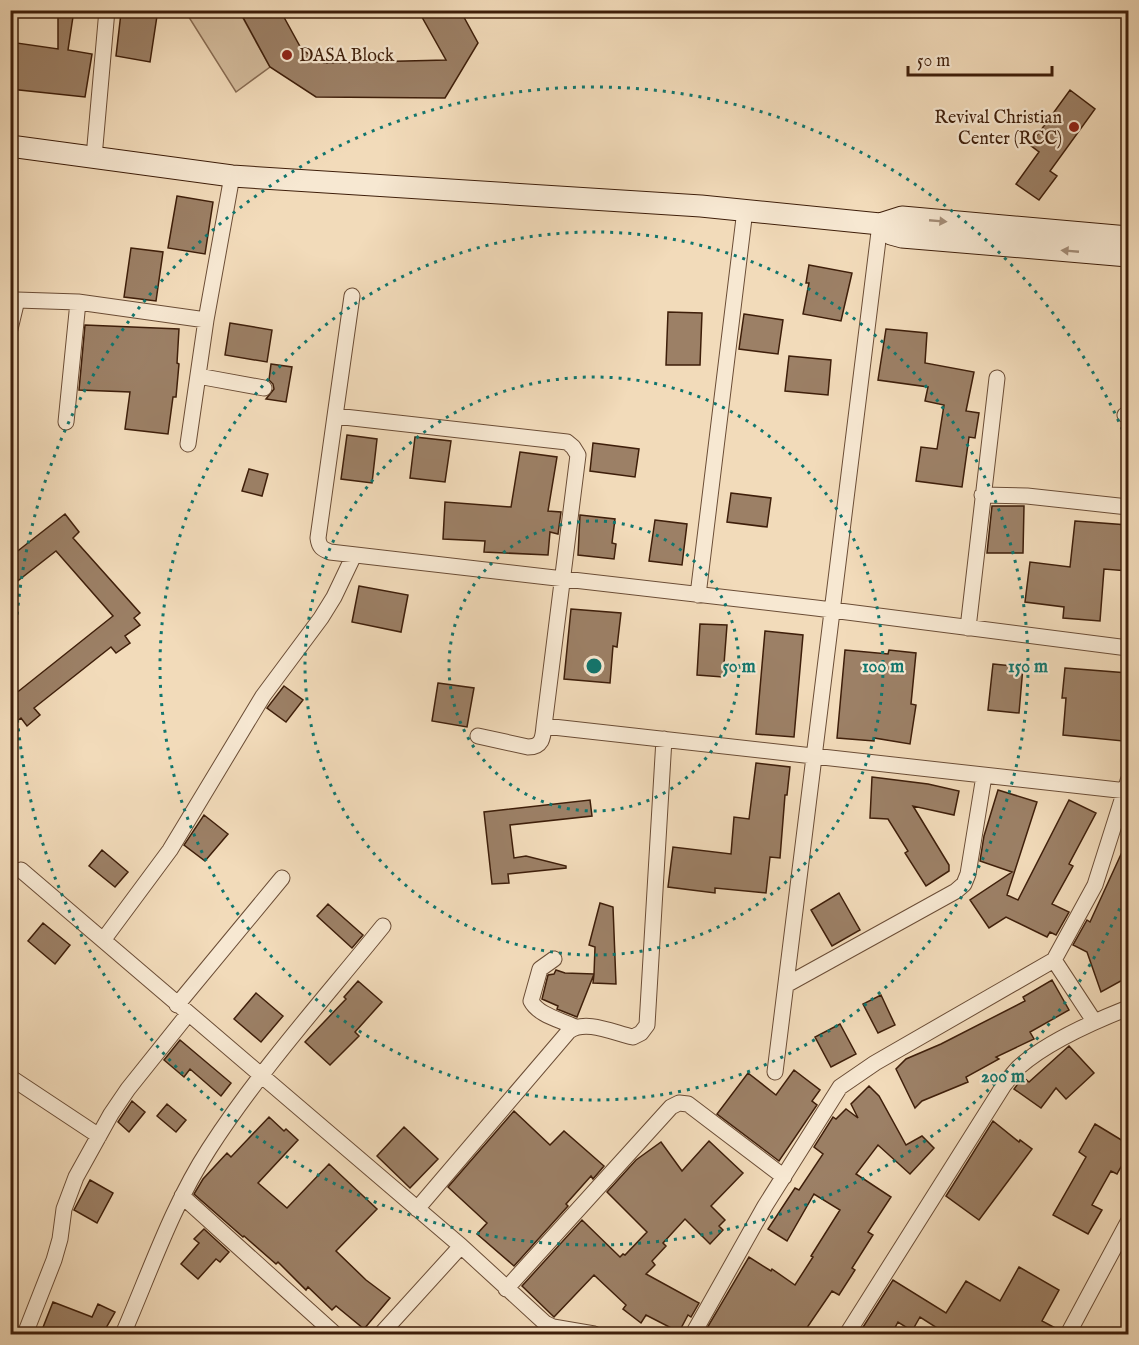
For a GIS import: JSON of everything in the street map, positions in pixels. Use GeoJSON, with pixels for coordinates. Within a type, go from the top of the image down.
{"type":"FeatureCollection","features":[{"type":"Feature","properties":{"kind":"street"},"geometry":{"type":"LineString","coordinates":[[94,158],[106,10]]}},
{"type":"Feature","properties":{"kind":"street"},"geometry":{"type":"LineString","coordinates":[[10,146],[232,176],[745,210],[880,224],[902,218],[1128,237]]}},
{"type":"Feature","properties":{"kind":"street"},"geometry":{"type":"LineString","coordinates":[[188,444],[206,320],[232,176]]}},
{"type":"Feature","properties":{"kind":"street"},"geometry":{"type":"LineString","coordinates":[[698,595],[745,210]]}},
{"type":"Feature","properties":{"kind":"street"},"geometry":{"type":"LineString","coordinates":[[880,224],[891,234],[902,237],[1128,256]]}},
{"type":"Feature","properties":{"kind":"street"},"geometry":{"type":"LineString","coordinates":[[775,1072],[816,756],[880,224]]}},
{"type":"Feature","properties":{"kind":"street"},"geometry":{"type":"LineString","coordinates":[[352,296],[318,544],[323,549],[354,555],[832,610],[1128,648]]}},
{"type":"Feature","properties":{"kind":"street"},"geometry":{"type":"LineString","coordinates":[[10,329],[14,300],[78,302],[206,320]]}},
{"type":"Feature","properties":{"kind":"street"},"geometry":{"type":"LineString","coordinates":[[66,422],[78,302]]}},
{"type":"Feature","properties":{"kind":"street"},"geometry":{"type":"LineString","coordinates":[[198,376],[264,388]]}},
{"type":"Feature","properties":{"kind":"street"},"geometry":{"type":"LineString","coordinates":[[968,628],[997,378]]}},
{"type":"Feature","properties":{"kind":"street"},"geometry":{"type":"LineString","coordinates":[[334,416],[567,442],[578,455],[543,737],[535,747],[478,736]]}},
{"type":"Feature","properties":{"kind":"street"},"geometry":{"type":"LineString","coordinates":[[982,495],[1027,496],[1128,507]]}},
{"type":"Feature","properties":{"kind":"street"},"geometry":{"type":"LineString","coordinates":[[104,939],[170,850],[263,696],[321,618],[354,555]]}},
{"type":"Feature","properties":{"kind":"street"},"geometry":{"type":"LineString","coordinates":[[544,726],[984,776],[1128,786],[1095,885],[1054,960],[874,1063],[840,1087],[765,1206],[693,1335]]}},
{"type":"Feature","properties":{"kind":"street"},"geometry":{"type":"LineString","coordinates":[[417,1209],[563,1037],[575,1027],[584,1025],[633,1037],[641,1033],[647,1025],[664,739]]}},
{"type":"Feature","properties":{"kind":"street"},"geometry":{"type":"LineString","coordinates":[[786,985],[956,891],[964,884],[972,856],[984,776]]}},
{"type":"Feature","properties":{"kind":"street"},"geometry":{"type":"LineString","coordinates":[[21,870],[104,939],[182,1010],[262,1075],[461,1246],[506,1290],[545,1323],[553,1327],[594,1335]]}},
{"type":"Feature","properties":{"kind":"street"},"geometry":{"type":"LineString","coordinates":[[25,1335],[54,1260],[69,1194],[99,1136],[182,1010],[282,878]]}},
{"type":"Feature","properties":{"kind":"street"},"geometry":{"type":"LineString","coordinates":[[123,1335],[182,1196],[209,1149],[262,1075],[383,926]]}},
{"type":"Feature","properties":{"kind":"street"},"geometry":{"type":"LineString","coordinates":[[555,959],[540,969],[531,1001],[540,1011],[575,1027]]}},
{"type":"Feature","properties":{"kind":"street"},"geometry":{"type":"LineString","coordinates":[[1054,960],[1094,1021]]}},
{"type":"Feature","properties":{"kind":"street"},"geometry":{"type":"LineString","coordinates":[[847,1335],[1004,1085],[1019,1067],[1094,1021],[1128,1008]]}},
{"type":"Feature","properties":{"kind":"street"},"geometry":{"type":"LineString","coordinates":[[10,1077],[99,1136]]}},
{"type":"Feature","properties":{"kind":"street"},"geometry":{"type":"LineString","coordinates":[[506,1290],[671,1107],[679,1102],[688,1104],[784,1177]]}},
{"type":"Feature","properties":{"kind":"street"},"geometry":{"type":"LineString","coordinates":[[182,1196],[335,1335]]}},
{"type":"Feature","properties":{"kind":"street"},"geometry":{"type":"LineString","coordinates":[[1068,1335],[1128,1222]]}},
{"type":"Feature","properties":{"kind":"street"},"geometry":{"type":"LineString","coordinates":[[381,1335],[461,1246]]}},
{"type":"Feature","properties":{"kind":"shaded area"},"geometry":{"type":"Polygon","coordinates":[[[185,11],[239,11],[270,67],[236,92],[185,11]]]}},
{"type":"Feature","properties":{"kind":"building"},"geometry":{"type":"Polygon","coordinates":[[[58,10],[74,10],[68,50],[92,54],[85,97],[10,89],[10,42],[58,49],[58,10]]]}},
{"type":"Feature","properties":{"kind":"building","name":"DASA Block"},"geometry":{"type":"Polygon","coordinates":[[[239,10],[280,10],[302,50],[324,63],[446,60],[418,10],[460,10],[478,43],[445,98],[316,97],[270,67],[239,10]]]}},
{"type":"Feature","properties":{"kind":"building"},"geometry":{"type":"Polygon","coordinates":[[[121,13],[157,16],[150,62],[116,56],[121,13]]]}},
{"type":"Feature","properties":{"kind":"building"},"geometry":{"type":"Polygon","coordinates":[[[1070,90],[1095,109],[1050,171],[1057,176],[1039,200],[1016,184],[1039,152],[1030,145],[1070,90]]]}},
{"type":"Feature","properties":{"kind":"building"},"geometry":{"type":"Polygon","coordinates":[[[177,196],[213,202],[205,254],[168,248],[177,196]]]}},
{"type":"Feature","properties":{"kind":"building"},"geometry":{"type":"Polygon","coordinates":[[[131,248],[163,252],[156,301],[124,297],[131,248]]]}},
{"type":"Feature","properties":{"kind":"building"},"geometry":{"type":"Polygon","coordinates":[[[809,265],[852,273],[841,321],[803,314],[809,283],[806,283],[809,265]]]}},
{"type":"Feature","properties":{"kind":"building"},"geometry":{"type":"Polygon","coordinates":[[[668,312],[702,313],[700,365],[666,365],[668,312]]]}},
{"type":"Feature","properties":{"kind":"building"},"geometry":{"type":"Polygon","coordinates":[[[744,314],[783,320],[778,354],[739,349],[744,314]]]}},
{"type":"Feature","properties":{"kind":"building"},"geometry":{"type":"Polygon","coordinates":[[[230,323],[272,330],[267,362],[225,355],[230,323]]]}},
{"type":"Feature","properties":{"kind":"building"},"geometry":{"type":"Polygon","coordinates":[[[85,325],[179,329],[176,397],[173,397],[168,434],[125,429],[130,392],[79,390],[85,325]]]}},
{"type":"Feature","properties":{"kind":"building"},"geometry":{"type":"Polygon","coordinates":[[[886,329],[927,333],[925,363],[974,372],[966,411],[979,413],[975,438],[969,437],[962,487],[916,481],[921,447],[937,449],[944,405],[925,401],[928,387],[878,380],[886,329]]]}},
{"type":"Feature","properties":{"kind":"building"},"geometry":{"type":"Polygon","coordinates":[[[789,356],[831,360],[828,395],[785,391],[789,356]]]}},
{"type":"Feature","properties":{"kind":"building"},"geometry":{"type":"Polygon","coordinates":[[[271,364],[292,367],[286,402],[266,399],[274,389],[269,380],[271,364]]]}},
{"type":"Feature","properties":{"kind":"building"},"geometry":{"type":"Polygon","coordinates":[[[347,435],[377,439],[372,483],[341,479],[347,435]]]}},
{"type":"Feature","properties":{"kind":"building"},"geometry":{"type":"Polygon","coordinates":[[[415,437],[451,441],[445,482],[410,478],[415,437]]]}},
{"type":"Feature","properties":{"kind":"building"},"geometry":{"type":"Polygon","coordinates":[[[593,443],[639,449],[635,477],[590,471],[593,443]]]}},
{"type":"Feature","properties":{"kind":"building"},"geometry":{"type":"Polygon","coordinates":[[[520,452],[557,457],[548,511],[561,512],[558,534],[550,532],[548,555],[484,552],[485,541],[443,539],[445,502],[511,507],[520,452]]]}},
{"type":"Feature","properties":{"kind":"building"},"geometry":{"type":"Polygon","coordinates":[[[249,469],[268,474],[262,496],[242,491],[249,469]]]}},
{"type":"Feature","properties":{"kind":"building"},"geometry":{"type":"Polygon","coordinates":[[[731,493],[771,498],[767,527],[727,522],[731,493]]]}},
{"type":"Feature","properties":{"kind":"building"},"geometry":{"type":"Polygon","coordinates":[[[992,506],[1024,506],[1023,553],[987,553],[992,506]]]}},
{"type":"Feature","properties":{"kind":"building"},"geometry":{"type":"Polygon","coordinates":[[[65,514],[79,532],[73,538],[140,613],[134,618],[140,625],[125,636],[130,643],[116,653],[111,647],[34,708],[40,715],[27,726],[21,718],[10,727],[10,698],[113,616],[56,551],[10,587],[10,557],[65,514]]]}},
{"type":"Feature","properties":{"kind":"building"},"geometry":{"type":"Polygon","coordinates":[[[580,515],[615,519],[612,543],[616,544],[614,559],[578,555],[580,515]]]}},
{"type":"Feature","properties":{"kind":"building"},"geometry":{"type":"Polygon","coordinates":[[[655,520],[687,524],[682,565],[649,561],[655,520]]]}},
{"type":"Feature","properties":{"kind":"building"},"geometry":{"type":"Polygon","coordinates":[[[1075,521],[1128,525],[1128,571],[1104,569],[1100,621],[1063,618],[1064,607],[1025,602],[1030,562],[1070,567],[1075,521]]]}},
{"type":"Feature","properties":{"kind":"building"},"geometry":{"type":"Polygon","coordinates":[[[359,586],[408,595],[401,632],[352,622],[359,586]]]}},
{"type":"Feature","properties":{"kind":"building"},"geometry":{"type":"Polygon","coordinates":[[[571,609],[621,613],[617,647],[613,646],[610,683],[564,679],[571,609]]]}},
{"type":"Feature","properties":{"kind":"building"},"geometry":{"type":"Polygon","coordinates":[[[700,624],[727,625],[723,677],[697,675],[700,624]]]}},
{"type":"Feature","properties":{"kind":"building"},"geometry":{"type":"Polygon","coordinates":[[[765,631],[803,635],[794,737],[756,734],[765,631]]]}},
{"type":"Feature","properties":{"kind":"building"},"geometry":{"type":"Polygon","coordinates":[[[845,650],[888,654],[889,650],[916,653],[911,704],[916,705],[910,744],[874,738],[874,741],[837,738],[845,650]]]}},
{"type":"Feature","properties":{"kind":"building"},"geometry":{"type":"Polygon","coordinates":[[[993,664],[1023,667],[1019,713],[988,710],[993,664]]]}},
{"type":"Feature","properties":{"kind":"building"},"geometry":{"type":"Polygon","coordinates":[[[1065,668],[1128,673],[1123,741],[1063,735],[1066,698],[1062,698],[1065,668]]]}},
{"type":"Feature","properties":{"kind":"building"},"geometry":{"type":"Polygon","coordinates":[[[438,683],[474,688],[467,727],[432,721],[438,683]]]}},
{"type":"Feature","properties":{"kind":"building"},"geometry":{"type":"Polygon","coordinates":[[[284,686],[303,700],[286,722],[267,708],[284,686]]]}},
{"type":"Feature","properties":{"kind":"building"},"geometry":{"type":"Polygon","coordinates":[[[756,763],[790,767],[787,795],[785,795],[780,858],[770,857],[766,893],[715,888],[715,893],[668,887],[673,847],[731,854],[734,817],[749,819],[756,763]]]}},
{"type":"Feature","properties":{"kind":"building"},"geometry":{"type":"Polygon","coordinates":[[[872,777],[928,784],[959,791],[954,815],[913,806],[949,865],[949,871],[926,886],[905,853],[908,851],[888,819],[870,818],[872,777]]]}},
{"type":"Feature","properties":{"kind":"building"},"geometry":{"type":"Polygon","coordinates":[[[998,790],[1037,802],[1007,895],[1018,900],[1069,800],[1096,813],[1069,864],[1073,866],[1052,904],[1069,912],[1056,935],[1050,932],[1047,937],[1006,917],[989,928],[970,900],[1012,872],[980,861],[984,836],[998,790]]]}},
{"type":"Feature","properties":{"kind":"building"},"geometry":{"type":"Polygon","coordinates":[[[590,800],[592,816],[510,825],[514,858],[526,856],[566,866],[566,868],[508,874],[509,883],[492,884],[484,812],[590,800]]]}},
{"type":"Feature","properties":{"kind":"building"},"geometry":{"type":"Polygon","coordinates":[[[204,815],[228,834],[205,861],[184,845],[204,815]]]}},
{"type":"Feature","properties":{"kind":"building"},"geometry":{"type":"Polygon","coordinates":[[[1128,839],[1128,977],[1101,992],[1087,952],[1073,945],[1087,920],[1090,922],[1128,839]]]}},
{"type":"Feature","properties":{"kind":"building"},"geometry":{"type":"Polygon","coordinates":[[[102,850],[128,872],[115,887],[89,866],[102,850]]]}},
{"type":"Feature","properties":{"kind":"building"},"geometry":{"type":"Polygon","coordinates":[[[839,893],[860,930],[832,946],[811,910],[839,893]]]}},
{"type":"Feature","properties":{"kind":"building"},"geometry":{"type":"Polygon","coordinates":[[[600,903],[613,907],[616,984],[593,983],[595,947],[589,945],[600,903]]]}},
{"type":"Feature","properties":{"kind":"building"},"geometry":{"type":"Polygon","coordinates":[[[328,904],[363,935],[352,948],[317,916],[328,904]]]}},
{"type":"Feature","properties":{"kind":"building"},"geometry":{"type":"Polygon","coordinates":[[[43,923],[70,945],[55,964],[28,941],[43,923]]]}},
{"type":"Feature","properties":{"kind":"building"},"geometry":{"type":"Polygon","coordinates":[[[556,970],[565,973],[594,974],[577,1017],[557,1009],[558,1006],[542,999],[548,975],[554,974],[556,970]]]}},
{"type":"Feature","properties":{"kind":"building"},"geometry":{"type":"Polygon","coordinates":[[[1052,980],[1069,1010],[1030,1032],[1034,1039],[996,1057],[999,1059],[966,1077],[968,1082],[922,1101],[915,1108],[896,1069],[906,1059],[941,1044],[1025,1001],[1023,997],[1052,980]]]}},
{"type":"Feature","properties":{"kind":"building"},"geometry":{"type":"Polygon","coordinates":[[[358,981],[382,1002],[355,1032],[359,1036],[330,1065],[305,1042],[346,999],[344,997],[358,981]]]}},
{"type":"Feature","properties":{"kind":"building"},"geometry":{"type":"Polygon","coordinates":[[[256,993],[283,1016],[261,1042],[234,1019],[256,993]]]}},
{"type":"Feature","properties":{"kind":"building"},"geometry":{"type":"Polygon","coordinates":[[[881,995],[895,1025],[878,1033],[863,1004],[881,995]]]}},
{"type":"Feature","properties":{"kind":"building"},"geometry":{"type":"Polygon","coordinates":[[[840,1024],[856,1054],[831,1067],[815,1037],[840,1024]]]}},
{"type":"Feature","properties":{"kind":"building"},"geometry":{"type":"Polygon","coordinates":[[[180,1040],[231,1083],[221,1096],[190,1069],[184,1077],[164,1060],[180,1040]]]}},
{"type":"Feature","properties":{"kind":"building"},"geometry":{"type":"Polygon","coordinates":[[[1069,1046],[1094,1073],[1066,1099],[1056,1088],[1041,1108],[1014,1089],[1023,1077],[1029,1082],[1069,1046]]]}},
{"type":"Feature","properties":{"kind":"building"},"geometry":{"type":"Polygon","coordinates":[[[794,1070],[820,1090],[812,1101],[817,1105],[779,1161],[717,1114],[748,1073],[776,1095],[794,1070]]]}},
{"type":"Feature","properties":{"kind":"building"},"geometry":{"type":"Polygon","coordinates":[[[869,1086],[879,1096],[906,1145],[922,1136],[934,1148],[910,1174],[878,1145],[856,1174],[891,1197],[868,1232],[873,1235],[852,1268],[855,1270],[839,1295],[832,1291],[802,1335],[716,1335],[707,1328],[749,1257],[795,1285],[813,1257],[811,1256],[840,1210],[814,1194],[787,1241],[768,1229],[795,1188],[799,1190],[823,1154],[814,1147],[833,1117],[836,1119],[846,1109],[858,1118],[851,1104],[869,1086]]]}},
{"type":"Feature","properties":{"kind":"building"},"geometry":{"type":"Polygon","coordinates":[[[132,1101],[145,1112],[129,1132],[118,1122],[132,1101]]]}},
{"type":"Feature","properties":{"kind":"building"},"geometry":{"type":"Polygon","coordinates":[[[167,1104],[186,1120],[176,1132],[157,1116],[167,1104]]]}},
{"type":"Feature","properties":{"kind":"building"},"geometry":{"type":"Polygon","coordinates":[[[514,1111],[550,1145],[564,1131],[604,1166],[593,1179],[591,1176],[566,1204],[568,1206],[514,1266],[477,1234],[487,1223],[448,1187],[514,1111]]]}},
{"type":"Feature","properties":{"kind":"building"},"geometry":{"type":"Polygon","coordinates":[[[269,1117],[298,1140],[258,1183],[287,1208],[329,1164],[377,1209],[336,1251],[366,1280],[390,1298],[364,1329],[336,1306],[332,1310],[308,1287],[306,1290],[278,1262],[276,1264],[194,1194],[203,1179],[227,1153],[231,1157],[269,1117]]]}},
{"type":"Feature","properties":{"kind":"building"},"geometry":{"type":"Polygon","coordinates":[[[993,1121],[1019,1142],[1020,1140],[1032,1149],[979,1220],[946,1196],[993,1121]]]}},
{"type":"Feature","properties":{"kind":"building"},"geometry":{"type":"Polygon","coordinates":[[[1095,1124],[1128,1144],[1128,1154],[1117,1174],[1111,1171],[1092,1205],[1102,1210],[1088,1234],[1053,1215],[1086,1157],[1079,1152],[1095,1124]]]}},
{"type":"Feature","properties":{"kind":"building"},"geometry":{"type":"Polygon","coordinates":[[[404,1127],[438,1159],[410,1188],[377,1156],[404,1127]]]}},
{"type":"Feature","properties":{"kind":"building"},"geometry":{"type":"Polygon","coordinates":[[[709,1141],[743,1173],[711,1206],[725,1220],[719,1226],[723,1230],[710,1244],[685,1219],[663,1243],[666,1246],[652,1261],[655,1265],[646,1274],[699,1303],[691,1317],[688,1315],[679,1332],[646,1315],[641,1323],[623,1309],[626,1305],[594,1275],[554,1317],[522,1286],[582,1220],[620,1257],[625,1255],[647,1232],[607,1192],[636,1160],[661,1142],[682,1171],[709,1141]]]}},
{"type":"Feature","properties":{"kind":"building"},"geometry":{"type":"Polygon","coordinates":[[[90,1180],[113,1193],[97,1223],[74,1210],[90,1180]]]}},
{"type":"Feature","properties":{"kind":"building"},"geometry":{"type":"Polygon","coordinates":[[[204,1229],[229,1252],[220,1262],[216,1259],[198,1279],[181,1264],[199,1243],[194,1239],[204,1229]]]}},
{"type":"Feature","properties":{"kind":"building"},"geometry":{"type":"Polygon","coordinates":[[[1019,1267],[1059,1290],[1042,1321],[1059,1330],[1058,1335],[948,1335],[920,1317],[912,1331],[898,1322],[891,1335],[858,1335],[893,1280],[946,1313],[966,1281],[1000,1301],[1019,1267]]]}},
{"type":"Feature","properties":{"kind":"building"},"geometry":{"type":"Polygon","coordinates":[[[53,1302],[92,1317],[98,1304],[115,1312],[102,1335],[40,1335],[53,1302]]]}},
{"type":"Feature","properties":{"kind":"place","name":"DASA Block"},"geometry":{"type":"Point","coordinates":[287,55]}},
{"type":"Feature","properties":{"kind":"place","name":"Revival Christian Center (RCC)"},"geometry":{"type":"Point","coordinates":[1074,127]}}]}
